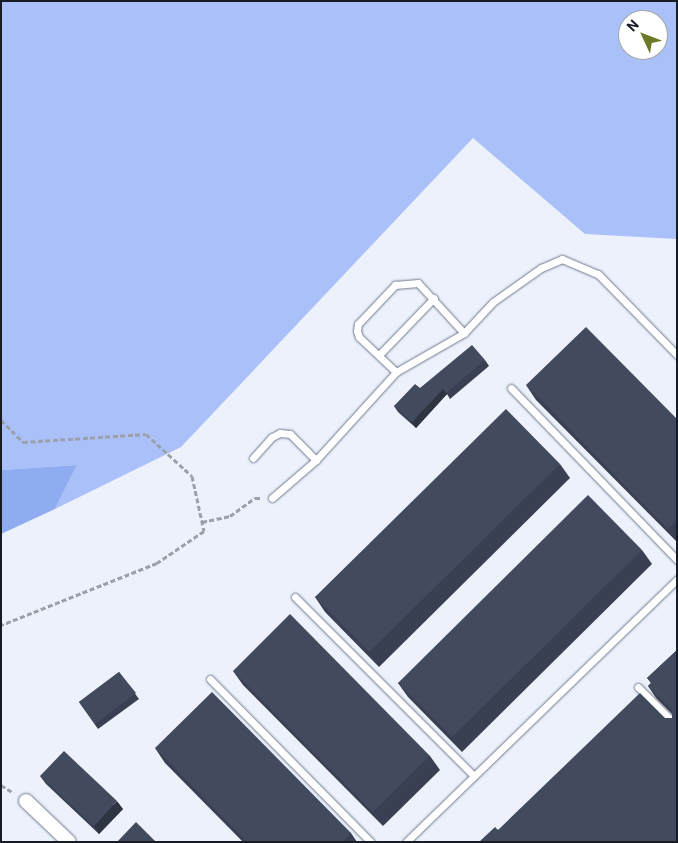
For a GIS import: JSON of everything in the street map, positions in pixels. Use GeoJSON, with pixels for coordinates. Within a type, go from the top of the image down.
{"type":"FeatureCollection","features":[{"type":"Feature","properties":{"kind":"street"},"geometry":{"type":"LineString","coordinates":[[26,801],[69,842]]}},
{"type":"Feature","properties":{"kind":"lane"},"geometry":{"type":"LineString","coordinates":[[272,498],[316,460],[396,372],[464,333],[493,302],[541,268],[562,259],[598,274],[677,355]]}},
{"type":"Feature","properties":{"kind":"lane"},"geometry":{"type":"LineString","coordinates":[[396,372],[359,337],[358,324],[395,285],[418,284],[434,298],[464,333]]}},
{"type":"Feature","properties":{"kind":"lane"},"geometry":{"type":"LineString","coordinates":[[378,355],[434,298]]}},
{"type":"Feature","properties":{"kind":"lane"},"geometry":{"type":"LineString","coordinates":[[511,388],[677,560]]}},
{"type":"Feature","properties":{"kind":"lane"},"geometry":{"type":"LineString","coordinates":[[252,458],[272,437],[280,433],[290,434],[316,460]]}},
{"type":"Feature","properties":{"kind":"lane"},"geometry":{"type":"LineString","coordinates":[[406,842],[677,579]]}},
{"type":"Feature","properties":{"kind":"lane"},"geometry":{"type":"LineString","coordinates":[[295,597],[474,776]]}},
{"type":"Feature","properties":{"kind":"lane"},"geometry":{"type":"LineString","coordinates":[[210,679],[371,842]]}},
{"type":"Feature","properties":{"kind":"lane"},"geometry":{"type":"LineString","coordinates":[[638,687],[677,726]]}},
{"type":"Feature","properties":{"kind":"path"},"geometry":{"type":"LineString","coordinates":[[1,420],[23,442],[146,434],[192,476],[204,531],[157,563],[1,625]]}},
{"type":"Feature","properties":{"kind":"path"},"geometry":{"type":"LineString","coordinates":[[202,522],[230,516],[255,498],[272,498]]}},
{"type":"Feature","properties":{"kind":"shaded area"},"geometry":{"type":"Polygon","coordinates":[[[1,1],[677,1],[677,239],[585,234],[473,138],[181,447],[55,509],[77,465],[1,470],[1,1]]]}},
{"type":"Feature","properties":{"kind":"shaded area"},"geometry":{"type":"Polygon","coordinates":[[[77,465],[55,509],[1,534],[1,470],[77,465]]]}},
{"type":"Feature","properties":{"kind":"building"},"geometry":{"type":"Polygon","coordinates":[[[586,327],[677,419],[677,520],[668,529],[526,385],[586,327]]]}},
{"type":"Feature","properties":{"kind":"building"},"geometry":{"type":"Polygon","coordinates":[[[472,345],[485,360],[446,393],[443,389],[412,422],[394,406],[415,384],[420,388],[472,345]]]}},
{"type":"Feature","properties":{"kind":"building"},"geometry":{"type":"Polygon","coordinates":[[[506,409],[560,464],[369,652],[315,597],[506,409]]]}},
{"type":"Feature","properties":{"kind":"building"},"geometry":{"type":"Polygon","coordinates":[[[588,495],[642,550],[452,737],[398,683],[588,495]]]}},
{"type":"Feature","properties":{"kind":"building"},"geometry":{"type":"Polygon","coordinates":[[[290,614],[430,756],[373,812],[233,671],[290,614]]]}},
{"type":"Feature","properties":{"kind":"building"},"geometry":{"type":"Polygon","coordinates":[[[677,650],[677,842],[479,842],[495,827],[498,830],[640,693],[665,718],[672,718],[672,710],[648,686],[652,682],[647,678],[677,650]]]}},
{"type":"Feature","properties":{"kind":"building"},"geometry":{"type":"Polygon","coordinates":[[[119,672],[136,693],[95,724],[79,702],[119,672]]]}},
{"type":"Feature","properties":{"kind":"building"},"geometry":{"type":"Polygon","coordinates":[[[212,692],[351,833],[342,842],[247,842],[155,748],[212,692]]]}},
{"type":"Feature","properties":{"kind":"building"},"geometry":{"type":"Polygon","coordinates":[[[64,751],[117,801],[94,826],[40,776],[64,751]]]}},
{"type":"Feature","properties":{"kind":"building"},"geometry":{"type":"Polygon","coordinates":[[[136,822],[156,842],[117,842],[136,822]]]}}]}
